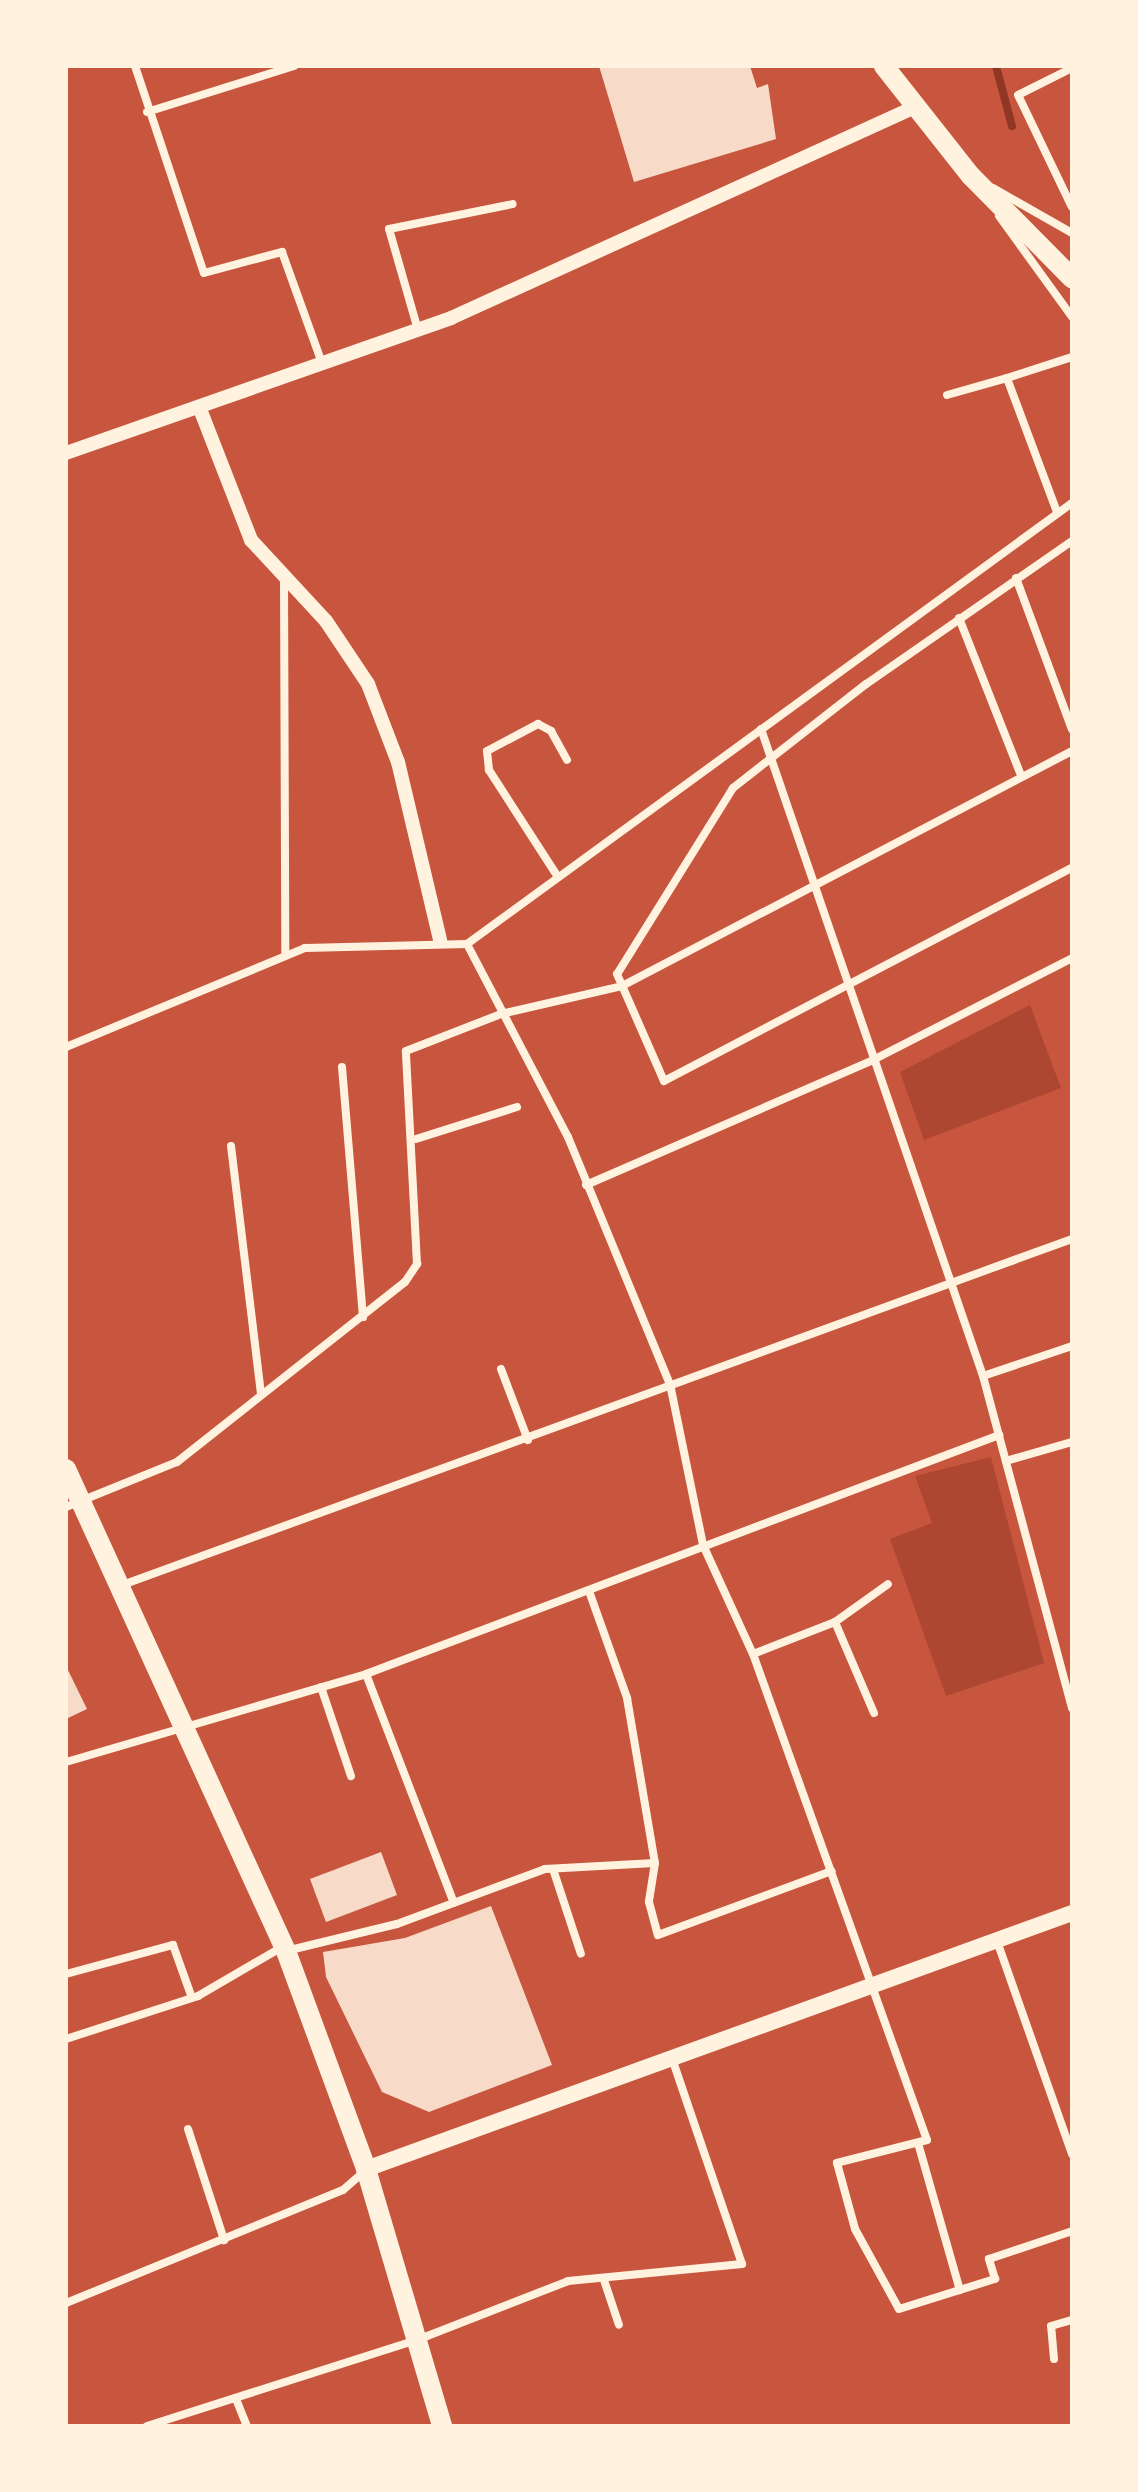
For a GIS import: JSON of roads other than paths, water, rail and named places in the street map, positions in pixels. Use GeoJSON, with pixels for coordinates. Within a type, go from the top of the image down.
{"type":"FeatureCollection","features":[{"type":"Feature","properties":{"kind":"highway"},"geometry":{"type":"LineString","coordinates":[[884,66],[971,176],[1072,278]]}},
{"type":"Feature","properties":{"kind":"highway"},"geometry":{"type":"LineString","coordinates":[[66,1469],[73,1502],[125,1584],[285,1948],[366,2169],[442,2426]]}},
{"type":"Feature","properties":{"kind":"main road"},"geometry":{"type":"LineString","coordinates":[[366,2169],[1072,1913]]}},
{"type":"Feature","properties":{"kind":"street"},"geometry":{"type":"LineString","coordinates":[[135,66],[147,112],[204,273],[282,252],[324,366]]}},
{"type":"Feature","properties":{"kind":"street"},"geometry":{"type":"LineString","coordinates":[[147,112],[294,66]]}},
{"type":"Feature","properties":{"kind":"street"},"geometry":{"type":"LineString","coordinates":[[1058,221],[1072,207],[1018,95],[1072,68]]}},
{"type":"Feature","properties":{"kind":"street"},"geometry":{"type":"LineString","coordinates":[[66,453],[324,366],[418,330],[915,107]]}},
{"type":"Feature","properties":{"kind":"street"},"geometry":{"type":"LineString","coordinates":[[971,176],[1058,221],[1072,233]]}},
{"type":"Feature","properties":{"kind":"street"},"geometry":{"type":"LineString","coordinates":[[971,176],[1072,317]]}},
{"type":"Feature","properties":{"kind":"street"},"geometry":{"type":"LineString","coordinates":[[418,330],[389,229],[513,204]]}},
{"type":"Feature","properties":{"kind":"street"},"geometry":{"type":"LineString","coordinates":[[947,395],[1072,357]]}},
{"type":"Feature","properties":{"kind":"street"},"geometry":{"type":"LineString","coordinates":[[1007,378],[1057,512]]}},
{"type":"Feature","properties":{"kind":"street"},"geometry":{"type":"LineString","coordinates":[[200,409],[232,502],[251,540],[284,575],[368,684],[398,762],[440,940]]}},
{"type":"Feature","properties":{"kind":"street"},"geometry":{"type":"LineString","coordinates":[[66,1047],[285,955],[440,940],[467,944],[556,874],[1072,503]]}},
{"type":"Feature","properties":{"kind":"street"},"geometry":{"type":"LineString","coordinates":[[1072,541],[959,618],[733,788],[617,974],[664,1081],[1072,868]]}},
{"type":"Feature","properties":{"kind":"street"},"geometry":{"type":"LineString","coordinates":[[284,575],[285,955]]}},
{"type":"Feature","properties":{"kind":"street"},"geometry":{"type":"LineString","coordinates":[[1016,578],[1072,729]]}},
{"type":"Feature","properties":{"kind":"street"},"geometry":{"type":"LineString","coordinates":[[959,618],[1020,773]]}},
{"type":"Feature","properties":{"kind":"street"},"geometry":{"type":"LineString","coordinates":[[556,874],[489,770],[487,751],[538,724],[551,731],[567,760]]}},
{"type":"Feature","properties":{"kind":"street"},"geometry":{"type":"LineString","coordinates":[[761,729],[852,984],[873,1060],[948,1283],[983,1376],[1051,1653],[1072,1708]]}},
{"type":"Feature","properties":{"kind":"street"},"geometry":{"type":"LineString","coordinates":[[73,1502],[177,1462],[363,1317],[417,1264],[416,1139],[406,1051],[501,1014],[622,986],[1020,773],[1072,751]]}},
{"type":"Feature","properties":{"kind":"street"},"geometry":{"type":"LineString","coordinates":[[467,944],[586,1185],[670,1384],[703,1545],[753,1654],[927,2140],[837,2163],[855,2229],[899,2309],[995,2279],[989,2259],[1072,2231]]}},
{"type":"Feature","properties":{"kind":"street"},"geometry":{"type":"LineString","coordinates":[[586,1185],[873,1060],[1072,958]]}},
{"type":"Feature","properties":{"kind":"street"},"geometry":{"type":"LineString","coordinates":[[342,1067],[363,1317]]}},
{"type":"Feature","properties":{"kind":"street"},"geometry":{"type":"LineString","coordinates":[[416,1139],[517,1107]]}},
{"type":"Feature","properties":{"kind":"street"},"geometry":{"type":"LineString","coordinates":[[231,1146],[261,1394]]}},
{"type":"Feature","properties":{"kind":"street"},"geometry":{"type":"LineString","coordinates":[[125,1584],[528,1440],[670,1384],[1072,1239]]}},
{"type":"Feature","properties":{"kind":"street"},"geometry":{"type":"LineString","coordinates":[[983,1376],[1072,1346]]}},
{"type":"Feature","properties":{"kind":"street"},"geometry":{"type":"LineString","coordinates":[[501,1369],[528,1440]]}},
{"type":"Feature","properties":{"kind":"street"},"geometry":{"type":"LineString","coordinates":[[66,1762],[366,1674],[999,1435]]}},
{"type":"Feature","properties":{"kind":"street"},"geometry":{"type":"LineString","coordinates":[[1006,1461],[1072,1442]]}},
{"type":"Feature","properties":{"kind":"street"},"geometry":{"type":"LineString","coordinates":[[753,1654],[835,1622],[888,1584]]}},
{"type":"Feature","properties":{"kind":"street"},"geometry":{"type":"LineString","coordinates":[[589,1591],[627,1698],[655,1863],[649,1902],[658,1935],[832,1871]]}},
{"type":"Feature","properties":{"kind":"street"},"geometry":{"type":"LineString","coordinates":[[835,1622],[874,1713]]}},
{"type":"Feature","properties":{"kind":"street"},"geometry":{"type":"LineString","coordinates":[[366,1674],[454,1903]]}},
{"type":"Feature","properties":{"kind":"street"},"geometry":{"type":"LineString","coordinates":[[321,1687],[351,1776]]}},
{"type":"Feature","properties":{"kind":"street"},"geometry":{"type":"LineString","coordinates":[[66,2039],[192,1998],[285,1948],[454,1903],[553,1869],[655,1863]]}},
{"type":"Feature","properties":{"kind":"street"},"geometry":{"type":"LineString","coordinates":[[553,1869],[581,1954]]}},
{"type":"Feature","properties":{"kind":"street"},"geometry":{"type":"LineString","coordinates":[[997,1941],[1072,2154]]}},
{"type":"Feature","properties":{"kind":"street"},"geometry":{"type":"LineString","coordinates":[[66,1974],[173,1945],[192,1998]]}},
{"type":"Feature","properties":{"kind":"street"},"geometry":{"type":"LineString","coordinates":[[147,2426],[417,2340],[568,2281],[604,2280],[742,2264],[672,2058]]}},
{"type":"Feature","properties":{"kind":"street"},"geometry":{"type":"LineString","coordinates":[[188,2129],[224,2240]]}},
{"type":"Feature","properties":{"kind":"street"},"geometry":{"type":"LineString","coordinates":[[918,2143],[960,2290]]}},
{"type":"Feature","properties":{"kind":"street"},"geometry":{"type":"LineString","coordinates":[[66,2303],[343,2190],[366,2169]]}},
{"type":"Feature","properties":{"kind":"street"},"geometry":{"type":"LineString","coordinates":[[604,2280],[619,2325]]}},
{"type":"Feature","properties":{"kind":"street"},"geometry":{"type":"LineString","coordinates":[[1054,2359],[1051,2326],[1072,2320]]}},
{"type":"Feature","properties":{"kind":"street"},"geometry":{"type":"LineString","coordinates":[[236,2399],[247,2426]]}},
{"type":"Feature","properties":{"kind":"waterway"},"geometry":{"type":"LineString","coordinates":[[996,66],[1012,126]]}}]}
